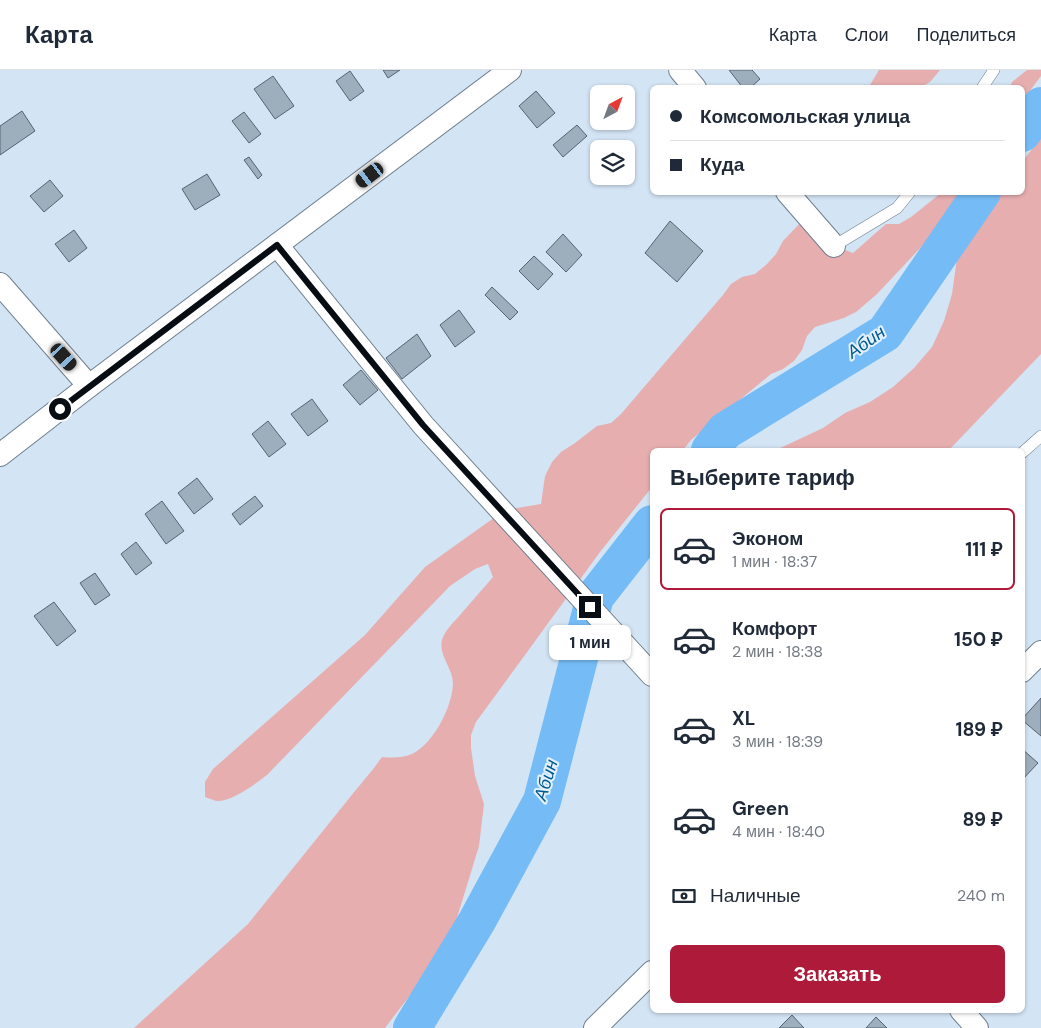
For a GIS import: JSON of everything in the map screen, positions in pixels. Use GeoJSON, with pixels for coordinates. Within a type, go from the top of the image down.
{"type":"FeatureCollection","features":[{"type":"Feature","properties":{"kind":"street"},"geometry":{"type":"LineString","coordinates":[[0,455],[510,70]]}},
{"type":"Feature","properties":{"kind":"street"},"geometry":{"type":"LineString","coordinates":[[680,70],[692,85]]}},
{"type":"Feature","properties":{"kind":"street"},"geometry":{"type":"LineString","coordinates":[[790,195],[834,246]]}},
{"type":"Feature","properties":{"kind":"street"},"geometry":{"type":"LineString","coordinates":[[277,245],[423,425],[650,673]]}},
{"type":"Feature","properties":{"kind":"street"},"geometry":{"type":"LineString","coordinates":[[0,284],[90,386]]}},
{"type":"Feature","properties":{"kind":"street"},"geometry":{"type":"LineString","coordinates":[[1025,668],[1041,652]]}},
{"type":"Feature","properties":{"kind":"street"},"geometry":{"type":"LineString","coordinates":[[595,1028],[650,974]]}},
{"type":"Feature","properties":{"kind":"street"},"geometry":{"type":"LineString","coordinates":[[964,1013],[977,1028]]}},
{"type":"Feature","properties":{"kind":"lane"},"geometry":{"type":"LineString","coordinates":[[984,85],[994,70]]}},
{"type":"Feature","properties":{"kind":"lane"},"geometry":{"type":"LineString","coordinates":[[834,246],[896,208],[907,195]]}},
{"type":"Feature","properties":{"kind":"lane"},"geometry":{"type":"LineString","coordinates":[[1025,450],[1041,436]]}},
{"type":"Feature","properties":{"kind":"shaded area"},"geometry":{"type":"Polygon","coordinates":[[[879,70],[940,70],[930,82],[925,85],[870,85],[879,70]]]}},
{"type":"Feature","properties":{"kind":"shaded area"},"geometry":{"type":"Polygon","coordinates":[[[1027,70],[1041,70],[1041,76],[1025,97],[1025,85],[1011,85],[1027,70]]]}},
{"type":"Feature","properties":{"kind":"shaded area"},"geometry":{"type":"Polygon","coordinates":[[[1041,137],[1041,354],[951,448],[780,448],[823,428],[845,413],[870,402],[893,387],[914,368],[932,347],[944,321],[952,294],[956,265],[963,239],[996,195],[1025,195],[1025,158],[1041,137]]]}},
{"type":"Feature","properties":{"kind":"shaded area"},"geometry":{"type":"Polygon","coordinates":[[[938,195],[970,195],[877,294],[856,312],[844,318],[815,327],[807,336],[802,350],[794,361],[783,369],[771,374],[691,440],[685,448],[650,448],[650,490],[600,552],[476,722],[471,735],[471,748],[475,776],[484,804],[479,846],[449,944],[385,1028],[134,1028],[248,924],[382,757],[412,754],[428,742],[440,724],[452,693],[451,672],[442,651],[442,640],[450,626],[493,577],[488,564],[475,569],[450,586],[262,779],[236,796],[216,801],[205,797],[205,782],[213,769],[365,635],[425,567],[505,510],[541,504],[545,476],[552,462],[561,452],[597,426],[611,423],[621,414],[731,284],[742,277],[755,274],[767,264],[776,254],[783,241],[803,220],[822,241],[853,253],[886,224],[899,224],[938,195]]]}},
{"type":"Feature","properties":{"kind":"building"},"geometry":{"type":"Polygon","coordinates":[[[383,70],[400,70],[388,78],[383,70]]]}},
{"type":"Feature","properties":{"kind":"building"},"geometry":{"type":"Polygon","coordinates":[[[729,70],[752,70],[760,79],[753,85],[741,85],[729,70]]]}},
{"type":"Feature","properties":{"kind":"building"},"geometry":{"type":"Polygon","coordinates":[[[350,71],[364,91],[350,101],[336,81],[350,71]]]}},
{"type":"Feature","properties":{"kind":"building"},"geometry":{"type":"Polygon","coordinates":[[[273,76],[294,106],[275,119],[254,89],[273,76]]]}},
{"type":"Feature","properties":{"kind":"building"},"geometry":{"type":"Polygon","coordinates":[[[536,91],[555,113],[537,128],[519,106],[536,91]]]}},
{"type":"Feature","properties":{"kind":"building"},"geometry":{"type":"Polygon","coordinates":[[[22,111],[35,131],[0,155],[0,126],[22,111]]]}},
{"type":"Feature","properties":{"kind":"building"},"geometry":{"type":"Polygon","coordinates":[[[244,112],[261,134],[249,143],[232,121],[244,112]]]}},
{"type":"Feature","properties":{"kind":"building"},"geometry":{"type":"Polygon","coordinates":[[[577,125],[587,136],[563,157],[553,145],[577,125]]]}},
{"type":"Feature","properties":{"kind":"building"},"geometry":{"type":"Polygon","coordinates":[[[249,157],[262,175],[258,179],[244,160],[249,157]]]}},
{"type":"Feature","properties":{"kind":"building"},"geometry":{"type":"Polygon","coordinates":[[[207,174],[220,195],[195,210],[182,189],[207,174]]]}},
{"type":"Feature","properties":{"kind":"building"},"geometry":{"type":"Polygon","coordinates":[[[50,180],[63,196],[44,212],[30,196],[50,180]]]}},
{"type":"Feature","properties":{"kind":"building"},"geometry":{"type":"Polygon","coordinates":[[[670,221],[703,251],[677,282],[645,253],[670,221]]]}},
{"type":"Feature","properties":{"kind":"building"},"geometry":{"type":"Polygon","coordinates":[[[74,230],[87,248],[69,262],[55,244],[74,230]]]}},
{"type":"Feature","properties":{"kind":"building"},"geometry":{"type":"Polygon","coordinates":[[[563,234],[582,255],[566,272],[546,252],[563,234]]]}},
{"type":"Feature","properties":{"kind":"building"},"geometry":{"type":"Polygon","coordinates":[[[534,256],[553,274],[538,290],[519,271],[534,256]]]}},
{"type":"Feature","properties":{"kind":"building"},"geometry":{"type":"Polygon","coordinates":[[[492,287],[518,312],[510,320],[485,295],[492,287]]]}},
{"type":"Feature","properties":{"kind":"building"},"geometry":{"type":"Polygon","coordinates":[[[459,310],[475,332],[455,347],[440,325],[459,310]]]}},
{"type":"Feature","properties":{"kind":"building"},"geometry":{"type":"Polygon","coordinates":[[[417,334],[431,356],[402,379],[386,358],[417,334]]]}},
{"type":"Feature","properties":{"kind":"building"},"geometry":{"type":"Polygon","coordinates":[[[361,370],[378,390],[360,405],[343,385],[361,370]]]}},
{"type":"Feature","properties":{"kind":"building"},"geometry":{"type":"Polygon","coordinates":[[[312,399],[328,421],[308,436],[291,414],[312,399]]]}},
{"type":"Feature","properties":{"kind":"building"},"geometry":{"type":"Polygon","coordinates":[[[268,421],[286,444],[269,457],[252,434],[268,421]]]}},
{"type":"Feature","properties":{"kind":"building"},"geometry":{"type":"Polygon","coordinates":[[[197,478],[213,499],[194,514],[178,493],[197,478]]]}},
{"type":"Feature","properties":{"kind":"building"},"geometry":{"type":"Polygon","coordinates":[[[255,496],[263,506],[240,525],[232,514],[255,496]]]}},
{"type":"Feature","properties":{"kind":"building"},"geometry":{"type":"Polygon","coordinates":[[[162,501],[184,531],[166,544],[145,514],[162,501]]]}},
{"type":"Feature","properties":{"kind":"building"},"geometry":{"type":"Polygon","coordinates":[[[136,542],[152,563],[136,575],[121,554],[136,542]]]}},
{"type":"Feature","properties":{"kind":"building"},"geometry":{"type":"Polygon","coordinates":[[[95,573],[110,595],[95,605],[80,583],[95,573]]]}},
{"type":"Feature","properties":{"kind":"building"},"geometry":{"type":"Polygon","coordinates":[[[54,602],[76,631],[57,646],[34,616],[54,602]]]}},
{"type":"Feature","properties":{"kind":"building"},"geometry":{"type":"Polygon","coordinates":[[[1041,698],[1041,736],[1025,723],[1025,716],[1041,698]]]}},
{"type":"Feature","properties":{"kind":"building"},"geometry":{"type":"Polygon","coordinates":[[[1025,752],[1038,763],[1025,777],[1025,752]]]}},
{"type":"Feature","properties":{"kind":"building"},"geometry":{"type":"Polygon","coordinates":[[[792,1015],[804,1028],[779,1028],[792,1015]]]}},
{"type":"Feature","properties":{"kind":"building"},"geometry":{"type":"Polygon","coordinates":[[[876,1017],[887,1028],[866,1028],[876,1017]]]}},
{"type":"Feature","properties":{"kind":"waterway","name":"Абин"},"geometry":{"type":"LineString","coordinates":[[1025,129],[1041,106]]}},
{"type":"Feature","properties":{"kind":"waterway","name":"Абин"},"geometry":{"type":"LineString","coordinates":[[712,448],[725,431],[885,333],[980,195]]}},
{"type":"Feature","properties":{"kind":"waterway","name":"Абин"},"geometry":{"type":"LineString","coordinates":[[412,1028],[477,921],[542,801],[595,597],[650,527]]}},
{"type":"Feature","properties":{"kind":"route"},"geometry":{"type":"LineString","coordinates":[[60,409],[277,245],[423,425],[590,607]]}}]}
